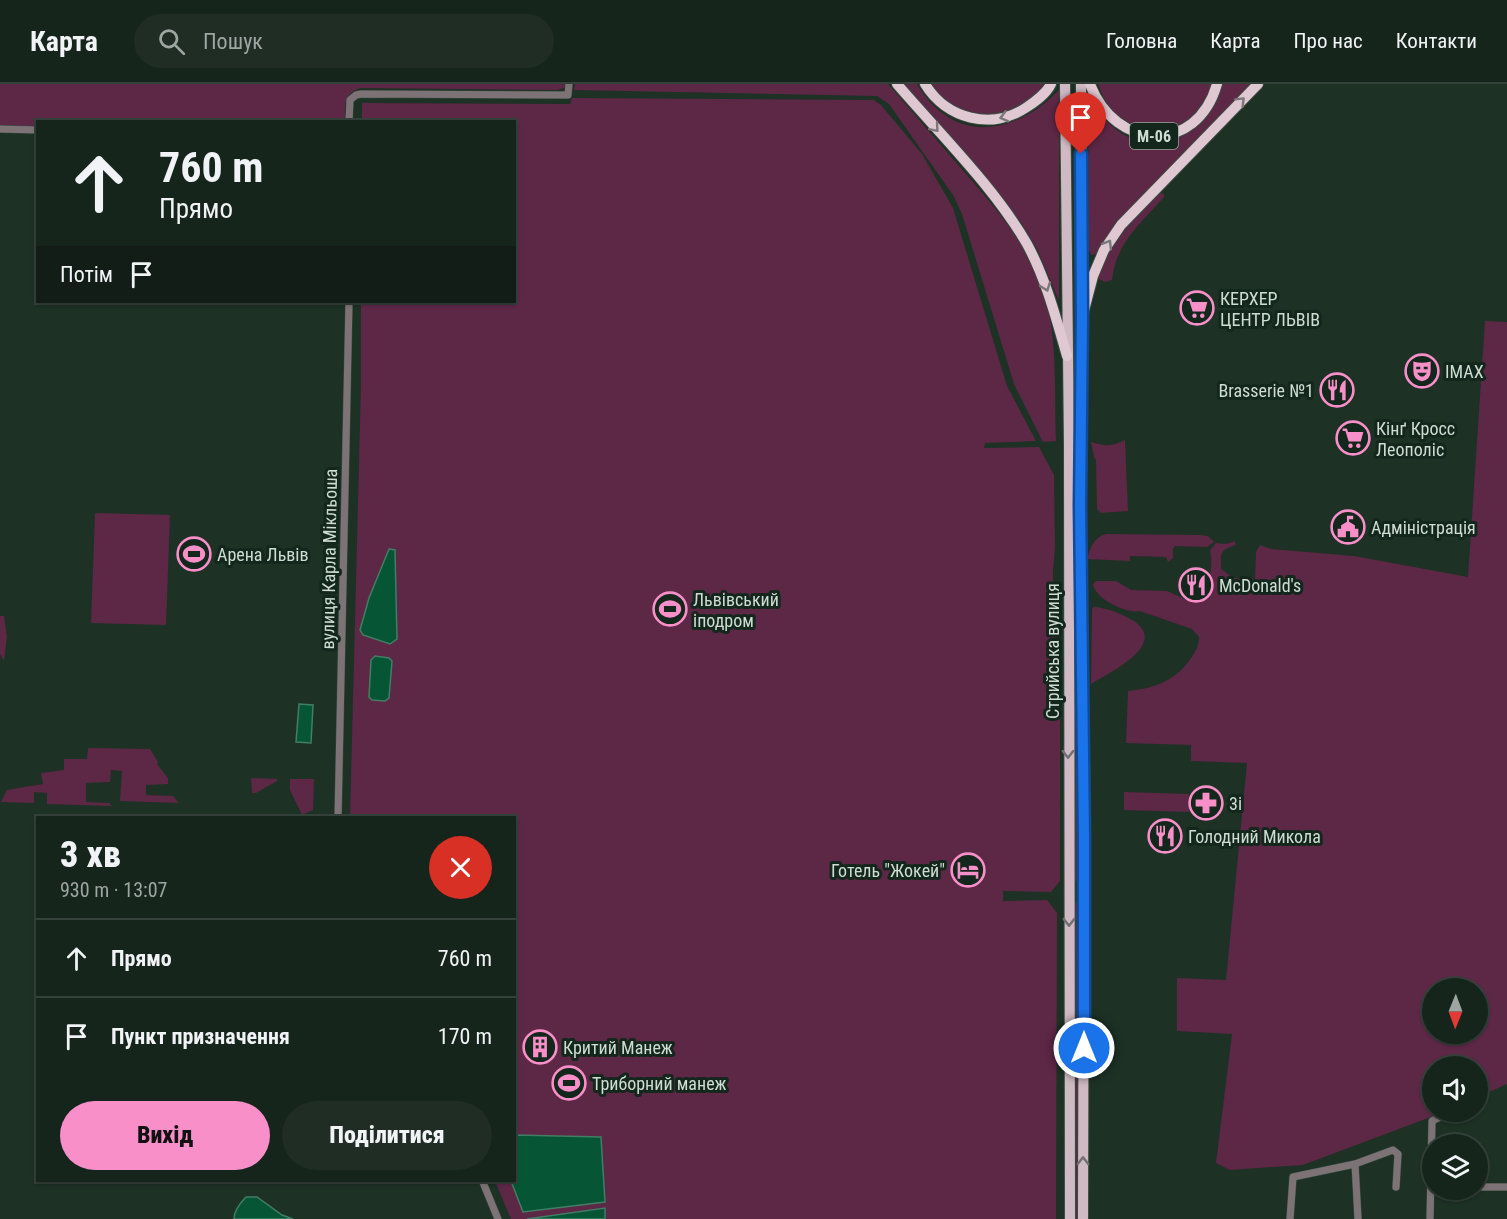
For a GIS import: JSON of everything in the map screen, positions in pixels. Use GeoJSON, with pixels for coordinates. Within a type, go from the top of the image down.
{"type":"FeatureCollection","features":[{"type":"Feature","properties":{"kind":"highway"},"geometry":{"type":"LineString","coordinates":[[897,84],[992,193],[1027,244],[1050,297],[1066,356]]}},
{"type":"Feature","properties":{"kind":"highway"},"geometry":{"type":"LineString","coordinates":[[925,84],[938,101],[949,110],[971,118],[997,120],[1022,111],[1035,102],[1051,84]]}},
{"type":"Feature","properties":{"kind":"highway","name":"М-06"},"geometry":{"type":"LineString","coordinates":[[1090,84],[1110,117],[1122,127],[1135,133],[1156,136],[1177,132],[1197,118],[1211,100],[1217,84]]}},
{"type":"Feature","properties":{"kind":"highway"},"geometry":{"type":"LineString","coordinates":[[1082,318],[1104,250],[1121,225],[1258,84]]}},
{"type":"Feature","properties":{"kind":"main road","name":"Стрийська вулиця"},"geometry":{"type":"LineString","coordinates":[[1065,84],[1070,1219]]}},
{"type":"Feature","properties":{"kind":"main road","name":"Стрийська вулиця"},"geometry":{"type":"LineString","coordinates":[[1081,84],[1083,1219]]}},
{"type":"Feature","properties":{"kind":"main road"},"geometry":{"type":"LineString","coordinates":[[1068,528],[1080,528]]}},
{"type":"Feature","properties":{"kind":"street"},"geometry":{"type":"LineString","coordinates":[[349,120],[350,100],[361,93],[568,95],[569,84]]}},
{"type":"Feature","properties":{"kind":"street"},"geometry":{"type":"LineString","coordinates":[[0,129],[36,130]]}},
{"type":"Feature","properties":{"kind":"street","name":"вулиця Карла Мікльоша"},"geometry":{"type":"LineString","coordinates":[[338,816],[349,303]]}},
{"type":"Feature","properties":{"kind":"street"},"geometry":{"type":"LineString","coordinates":[[1290,1219],[1293,1177],[1355,1164],[1393,1150],[1398,1154],[1396,1187]]}},
{"type":"Feature","properties":{"kind":"street"},"geometry":{"type":"LineString","coordinates":[[1355,1164],[1358,1219]]}},
{"type":"Feature","properties":{"kind":"street"},"geometry":{"type":"LineString","coordinates":[[483,1182],[498,1219]]}},
{"type":"Feature","properties":{"kind":"street"},"geometry":{"type":"LineString","coordinates":[[1488,1187],[1507,1187]]}},
{"type":"Feature","properties":{"kind":"street"},"geometry":{"type":"LineString","coordinates":[[1430,1219],[1431,1200]]}},
{"type":"Feature","properties":{"kind":"shaded area"},"geometry":{"type":"Polygon","coordinates":[[[0,84],[566,84],[564,88],[557,90],[361,88],[351,93],[346,101],[345,120],[36,120],[36,127],[0,125],[0,84]]]}},
{"type":"Feature","properties":{"kind":"shaded area"},"geometry":{"type":"Polygon","coordinates":[[[575,84],[888,84],[998,212],[1020,243],[1038,277],[1045,296],[1052,331],[1056,441],[1043,442],[1014,384],[962,214],[953,195],[889,104],[877,96],[574,90],[575,84]]]}},
{"type":"Feature","properties":{"kind":"shaded area"},"geometry":{"type":"Polygon","coordinates":[[[903,84],[917,84],[932,104],[948,117],[966,125],[985,127],[1004,124],[1023,117],[1042,105],[1059,90],[1059,301],[1038,251],[1022,224],[903,84]]]}},
{"type":"Feature","properties":{"kind":"shaded area"},"geometry":{"type":"Polygon","coordinates":[[[929,84],[1045,84],[1025,104],[999,114],[985,114],[971,113],[958,108],[943,99],[929,84]]]}},
{"type":"Feature","properties":{"kind":"shaded area"},"geometry":{"type":"Polygon","coordinates":[[[1098,84],[1212,84],[1202,105],[1193,116],[1174,127],[1153,130],[1132,126],[1113,113],[1098,84]]]}},
{"type":"Feature","properties":{"kind":"shaded area"},"geometry":{"type":"Polygon","coordinates":[[[1222,84],[1252,84],[1096,254],[1091,255],[1089,250],[1088,94],[1102,115],[1121,133],[1137,140],[1153,142],[1168,140],[1196,125],[1208,113],[1222,84]]]}},
{"type":"Feature","properties":{"kind":"shaded area","name":"Львівський іподром"},"geometry":{"type":"Polygon","coordinates":[[[572,98],[874,100],[881,105],[922,154],[953,208],[1007,386],[1036,441],[985,443],[984,448],[1039,447],[1054,475],[1053,633],[1060,645],[1060,881],[1051,892],[1003,891],[1003,901],[1047,900],[1057,913],[1056,1219],[511,1219],[495,1182],[516,1182],[516,816],[350,816],[361,303],[516,303],[516,120],[362,120],[362,103],[570,104],[572,98]]]}},
{"type":"Feature","properties":{"kind":"shaded area"},"geometry":{"type":"Polygon","coordinates":[[[1157,192],[1164,194],[1164,197],[1130,235],[1118,255],[1112,280],[1105,282],[1097,278],[1108,250],[1157,192]]]}},
{"type":"Feature","properties":{"kind":"shaded area"},"geometry":{"type":"Polygon","coordinates":[[[1485,321],[1507,322],[1507,1084],[1488,1093],[1488,1056],[1422,1056],[1422,1120],[1303,1165],[1230,1170],[1216,1163],[1232,1034],[1177,1031],[1177,978],[1226,980],[1247,763],[1191,761],[1191,745],[1126,743],[1128,691],[1148,688],[1173,677],[1193,655],[1198,646],[1199,637],[1192,629],[1112,604],[1099,595],[1093,584],[1096,581],[1116,581],[1131,590],[1167,591],[1189,601],[1204,600],[1210,576],[1210,550],[1216,543],[1226,544],[1235,541],[1236,545],[1226,549],[1221,559],[1221,569],[1233,578],[1255,579],[1256,552],[1260,545],[1271,549],[1354,556],[1468,577],[1485,321]]]}},
{"type":"Feature","properties":{"kind":"shaded area"},"geometry":{"type":"Polygon","coordinates":[[[1125,440],[1128,511],[1101,513],[1097,509],[1096,460],[1091,442],[1108,445],[1125,440]]]}},
{"type":"Feature","properties":{"kind":"shaded area"},"geometry":{"type":"Polygon","coordinates":[[[95,513],[170,515],[166,625],[91,623],[95,513]]]}},
{"type":"Feature","properties":{"kind":"shaded area"},"geometry":{"type":"Polygon","coordinates":[[[1106,534],[1200,535],[1208,536],[1214,542],[1207,547],[1175,546],[1173,558],[1168,562],[1166,557],[1130,556],[1130,561],[1087,559],[1096,540],[1106,534]]]}},
{"type":"Feature","properties":{"kind":"shaded area"},"geometry":{"type":"Polygon","coordinates":[[[1074,544],[1077,547],[1079,874],[1076,882],[1074,879],[1074,544]]]}},
{"type":"Feature","properties":{"kind":"shaded area"},"geometry":{"type":"Polygon","coordinates":[[[389,549],[395,550],[397,639],[390,644],[363,635],[360,630],[369,598],[389,549]]]}},
{"type":"Feature","properties":{"kind":"shaded area"},"geometry":{"type":"Polygon","coordinates":[[[1094,607],[1115,612],[1134,621],[1143,630],[1145,639],[1141,649],[1122,666],[1091,684],[1092,609],[1094,607]]]}},
{"type":"Feature","properties":{"kind":"shaded area"},"geometry":{"type":"Polygon","coordinates":[[[0,616],[4,616],[7,637],[4,661],[0,654],[0,616]]]}},
{"type":"Feature","properties":{"kind":"shaded area"},"geometry":{"type":"Polygon","coordinates":[[[375,656],[389,658],[392,661],[389,698],[385,701],[372,700],[369,697],[371,660],[375,656]]]}},
{"type":"Feature","properties":{"kind":"shaded area"},"geometry":{"type":"Polygon","coordinates":[[[299,704],[313,705],[311,743],[296,742],[299,704]]]}},
{"type":"Feature","properties":{"kind":"shaded area"},"geometry":{"type":"Polygon","coordinates":[[[88,748],[150,749],[157,764],[168,778],[168,784],[146,785],[146,795],[173,796],[179,803],[120,801],[122,771],[111,770],[110,782],[86,783],[86,802],[109,803],[112,806],[47,804],[47,793],[34,792],[34,803],[1,802],[7,790],[43,784],[41,773],[64,770],[64,759],[87,759],[88,748]]]}},
{"type":"Feature","properties":{"kind":"shaded area"},"geometry":{"type":"Polygon","coordinates":[[[251,778],[277,779],[277,781],[252,793],[251,778]]]}},
{"type":"Feature","properties":{"kind":"shaded area"},"geometry":{"type":"Polygon","coordinates":[[[290,779],[314,779],[313,810],[302,815],[290,790],[290,779]]]}},
{"type":"Feature","properties":{"kind":"shaded area"},"geometry":{"type":"Polygon","coordinates":[[[1124,792],[1189,794],[1189,812],[1124,810],[1124,792]]]}},
{"type":"Feature","properties":{"kind":"shaded area"},"geometry":{"type":"Polygon","coordinates":[[[1077,902],[1080,905],[1079,1219],[1074,1219],[1074,905],[1077,902]]]}},
{"type":"Feature","properties":{"kind":"shaded area"},"geometry":{"type":"Polygon","coordinates":[[[516,1135],[601,1137],[605,1202],[523,1212],[511,1182],[516,1182],[516,1135]]]}},
{"type":"Feature","properties":{"kind":"shaded area"},"geometry":{"type":"Polygon","coordinates":[[[246,1197],[257,1197],[282,1215],[293,1219],[234,1219],[236,1210],[246,1197]]]}},
{"type":"Feature","properties":{"kind":"shaded area"},"geometry":{"type":"Polygon","coordinates":[[[605,1208],[605,1219],[527,1219],[605,1208]]]}},
{"type":"Feature","properties":{"kind":"place","name":"КЕРХЕР ЦЕНТР ЛЬВІВ"},"geometry":{"type":"Point","coordinates":[1197,308]}},
{"type":"Feature","properties":{"kind":"place","name":"IMAX"},"geometry":{"type":"Point","coordinates":[1422,371]}},
{"type":"Feature","properties":{"kind":"place","name":"Brasserie №1"},"geometry":{"type":"Point","coordinates":[1337,390]}},
{"type":"Feature","properties":{"kind":"place","name":"Кінґ Кросс Леополіс"},"geometry":{"type":"Point","coordinates":[1353,438]}},
{"type":"Feature","properties":{"kind":"place","name":"Адміністрація"},"geometry":{"type":"Point","coordinates":[1348,527]}},
{"type":"Feature","properties":{"kind":"place","name":"Арена Львів"},"geometry":{"type":"Point","coordinates":[194,554]}},
{"type":"Feature","properties":{"kind":"place","name":"McDonald's"},"geometry":{"type":"Point","coordinates":[1196,585]}},
{"type":"Feature","properties":{"kind":"place","name":"Львівський іподром"},"geometry":{"type":"Point","coordinates":[670,609]}},
{"type":"Feature","properties":{"kind":"place","name":"3і"},"geometry":{"type":"Point","coordinates":[1206,803]}},
{"type":"Feature","properties":{"kind":"place","name":"Голодний Микола"},"geometry":{"type":"Point","coordinates":[1165,836]}},
{"type":"Feature","properties":{"kind":"place","name":"Готель \"Жокей\""},"geometry":{"type":"Point","coordinates":[968,870]}},
{"type":"Feature","properties":{"kind":"place","name":"Критий Манеж"},"geometry":{"type":"Point","coordinates":[540,1047]}},
{"type":"Feature","properties":{"kind":"place","name":"Триборний манеж"},"geometry":{"type":"Point","coordinates":[569,1083]}},
{"type":"Feature","properties":{"kind":"route"},"geometry":{"type":"LineString","coordinates":[[1081,154],[1080,505],[1084,1048]]}}]}
